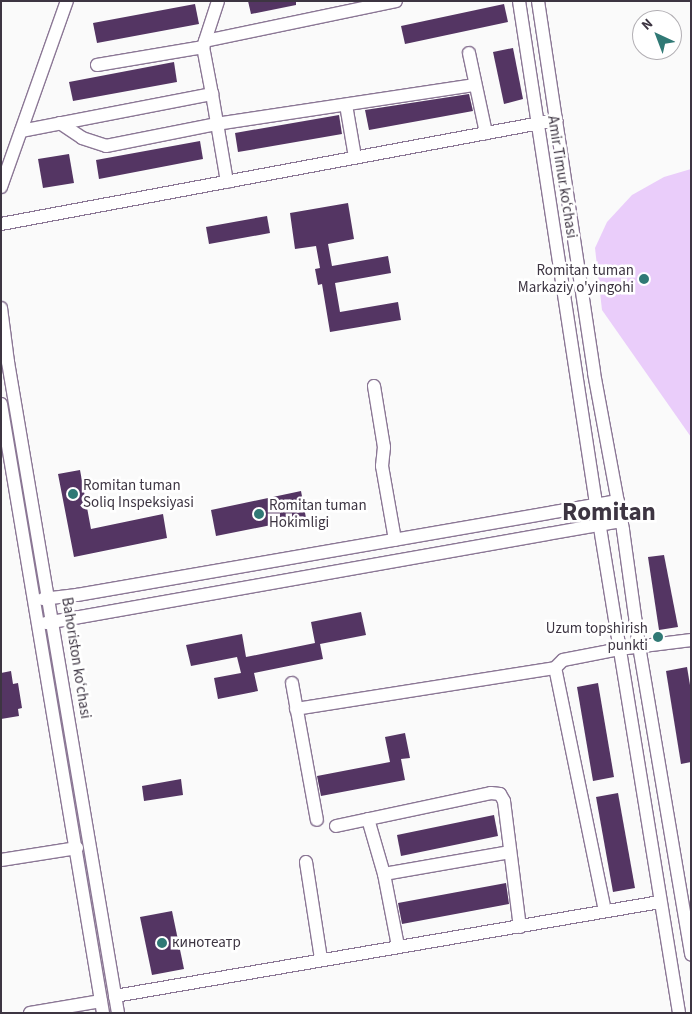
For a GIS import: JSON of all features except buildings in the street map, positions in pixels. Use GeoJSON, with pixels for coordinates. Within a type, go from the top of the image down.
{"type":"FeatureCollection","features":[{"type":"Feature","properties":{"kind":"street"},"geometry":{"type":"LineString","coordinates":[[1,187],[67,1]]}},
{"type":"Feature","properties":{"kind":"street"},"geometry":{"type":"LineString","coordinates":[[218,1],[204,44],[227,182]]}},
{"type":"Feature","properties":{"kind":"street"},"geometry":{"type":"LineString","coordinates":[[97,65],[204,44],[396,1]]}},
{"type":"Feature","properties":{"kind":"street","name":"Amir Timur ko‘chasi"},"geometry":{"type":"LineString","coordinates":[[519,1],[596,505],[679,1013]]}},
{"type":"Feature","properties":{"kind":"street","name":"Amir Timur ko‘chasi"},"geometry":{"type":"LineString","coordinates":[[538,1],[594,373],[618,501],[639,646],[685,894],[691,955]]}},
{"type":"Feature","properties":{"kind":"street"},"geometry":{"type":"LineString","coordinates":[[468,53],[486,133]]}},
{"type":"Feature","properties":{"kind":"street"},"geometry":{"type":"LineString","coordinates":[[60,123],[82,138],[106,146],[216,124],[346,106],[475,85]]}},
{"type":"Feature","properties":{"kind":"street"},"geometry":{"type":"LineString","coordinates":[[21,130],[212,94]]}},
{"type":"Feature","properties":{"kind":"street"},"geometry":{"type":"LineString","coordinates":[[346,106],[355,157]]}},
{"type":"Feature","properties":{"kind":"street"},"geometry":{"type":"LineString","coordinates":[[1,224],[556,120]]}},
{"type":"Feature","properties":{"kind":"street","name":"Bahoriston ko‘chasi"},"geometry":{"type":"LineString","coordinates":[[1,308],[8,362],[50,598],[118,1013]]}},
{"type":"Feature","properties":{"kind":"street"},"geometry":{"type":"LineString","coordinates":[[374,386],[384,447],[382,466],[395,540]]}},
{"type":"Feature","properties":{"kind":"street","name":"Bahoriston ko‘chasi"},"geometry":{"type":"LineString","coordinates":[[1,404],[77,848],[102,1007]]}},
{"type":"Feature","properties":{"kind":"street"},"geometry":{"type":"LineString","coordinates":[[35,600],[618,501]]}},
{"type":"Feature","properties":{"kind":"street"},"geometry":{"type":"LineString","coordinates":[[39,625],[621,521]]}},
{"type":"Feature","properties":{"kind":"street"},"geometry":{"type":"LineString","coordinates":[[296,709],[555,668],[563,660],[619,649],[691,641]]}},
{"type":"Feature","properties":{"kind":"street"},"geometry":{"type":"LineString","coordinates":[[555,668],[605,912]]}},
{"type":"Feature","properties":{"kind":"street"},"geometry":{"type":"LineString","coordinates":[[292,683],[317,820]]}},
{"type":"Feature","properties":{"kind":"street"},"geometry":{"type":"LineString","coordinates":[[336,826],[491,793],[500,794],[504,801],[520,927]]}},
{"type":"Feature","properties":{"kind":"street"},"geometry":{"type":"LineString","coordinates":[[368,819],[384,874],[398,946]]}},
{"type":"Feature","properties":{"kind":"street"},"geometry":{"type":"LineString","coordinates":[[1,860],[77,848]]}},
{"type":"Feature","properties":{"kind":"street"},"geometry":{"type":"LineString","coordinates":[[384,874],[510,852]]}},
{"type":"Feature","properties":{"kind":"street"},"geometry":{"type":"LineString","coordinates":[[306,862],[321,959]]}},
{"type":"Feature","properties":{"kind":"street"},"geometry":{"type":"LineString","coordinates":[[115,996],[660,902]]}},
{"type":"Feature","properties":{"kind":"street"},"geometry":{"type":"LineString","coordinates":[[30,1013],[102,1007]]}},
{"type":"Feature","properties":{"kind":"shaded area","name":"Romitan tuman Markaziy o'yingohi"},"geometry":{"type":"Polygon","coordinates":[[[691,169],[691,437],[602,310],[595,248],[607,222],[632,195],[664,177],[691,169]]]}},
{"type":"Feature","properties":{"kind":"place","name":"Romitan tuman Markaziy o'yingohi"},"geometry":{"type":"Point","coordinates":[644,279]}},
{"type":"Feature","properties":{"kind":"place","name":"Romitan tuman Soliq Inspeksiyasi"},"geometry":{"type":"Point","coordinates":[73,494]}},
{"type":"Feature","properties":{"kind":"place","name":"Romitan tuman Hokimligi"},"geometry":{"type":"Point","coordinates":[259,514]}},
{"type":"Feature","properties":{"kind":"place","name":"Uzum topshirish punkti"},"geometry":{"type":"Point","coordinates":[658,637]}},
{"type":"Feature","properties":{"kind":"place","name":"кинотеатр"},"geometry":{"type":"Point","coordinates":[162,943]}},
{"type":"Feature","properties":{"kind":"district","name":"Romitan"},"geometry":{"type":"Point","coordinates":[609,512]}}]}
